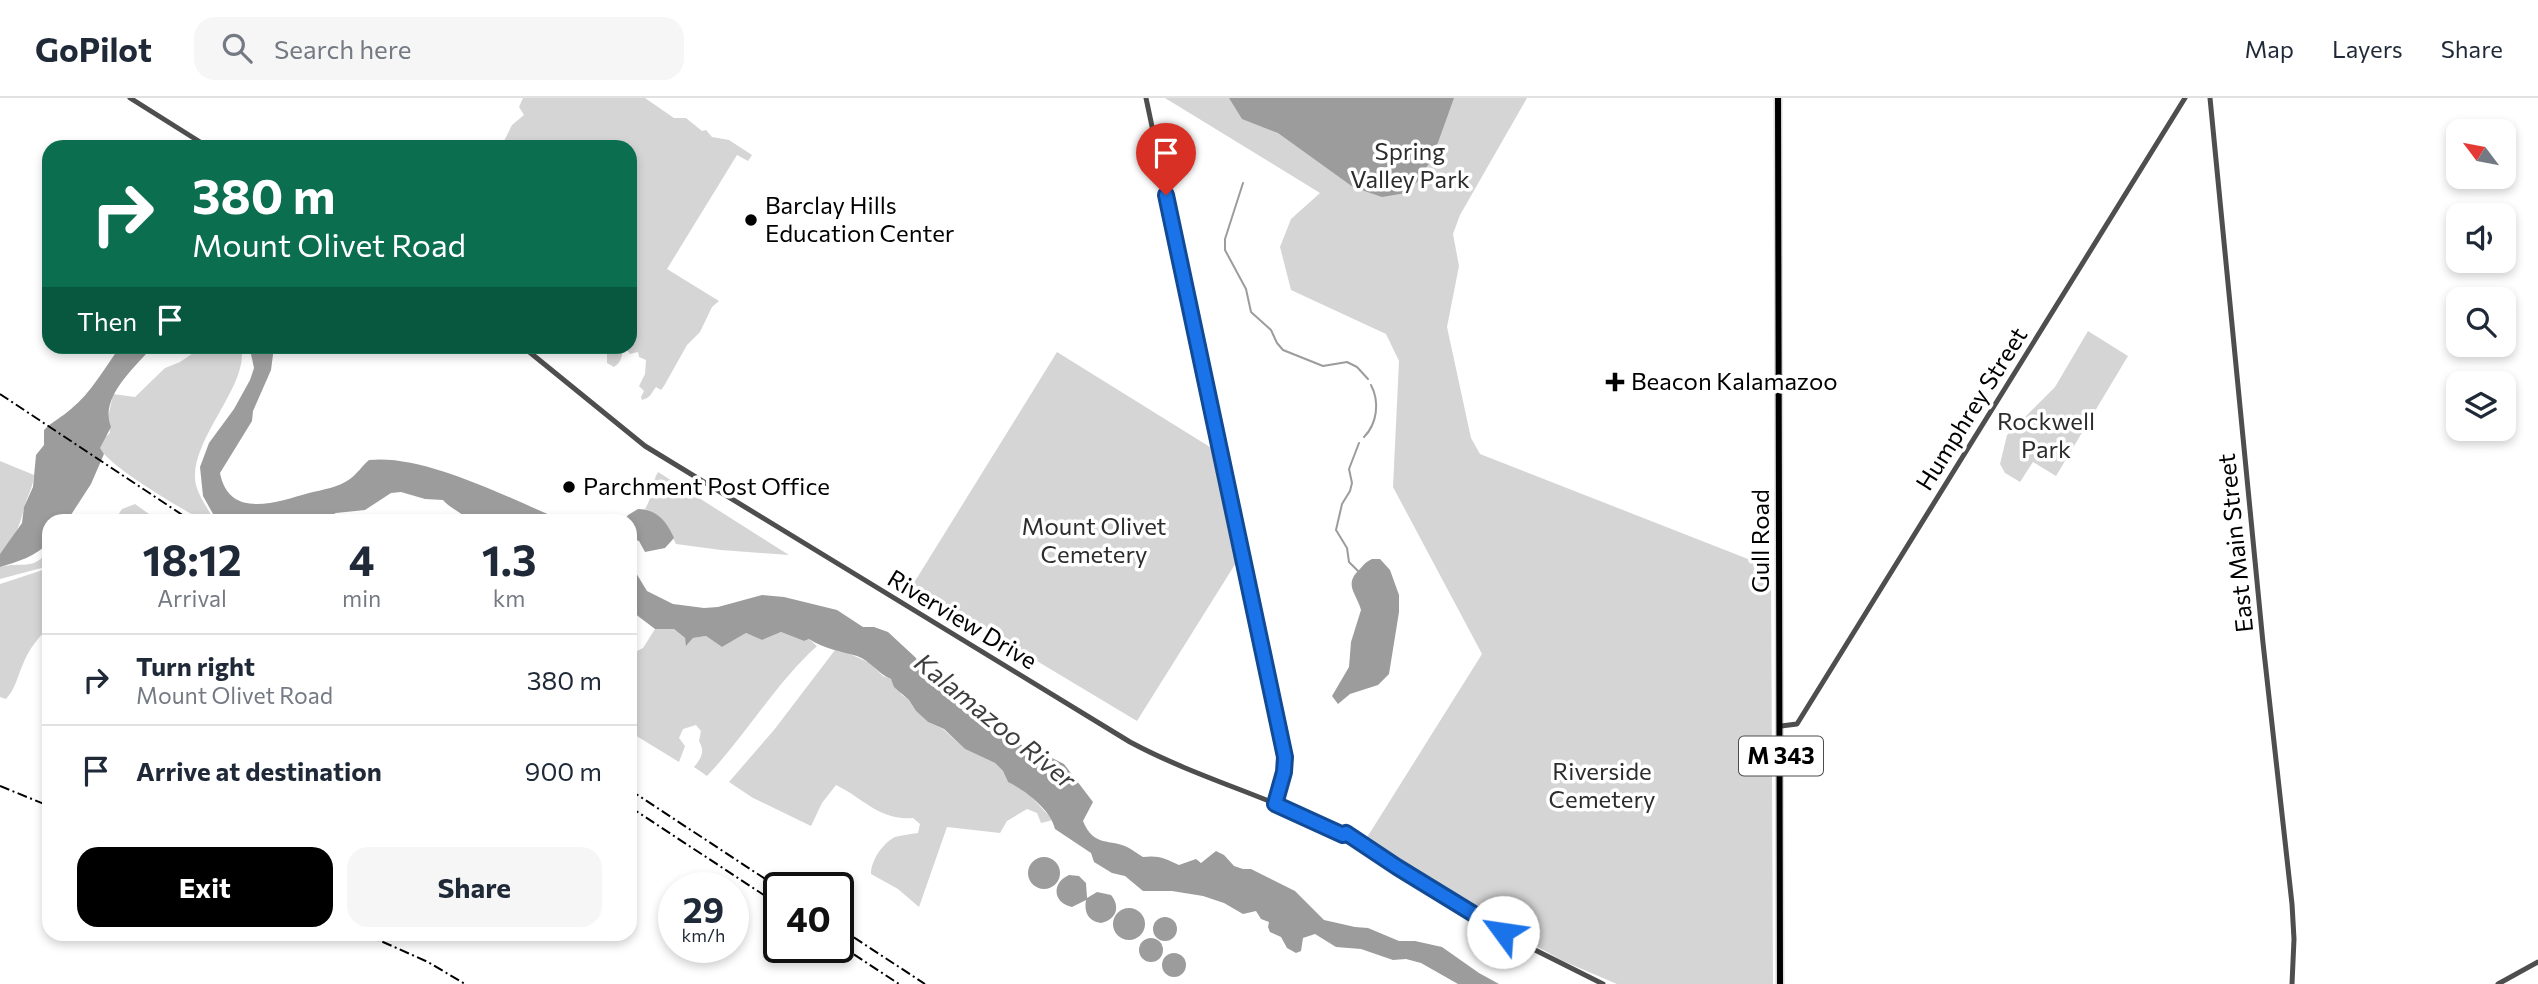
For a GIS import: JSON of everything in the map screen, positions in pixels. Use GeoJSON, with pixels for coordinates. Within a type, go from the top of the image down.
{"type":"FeatureCollection","features":[{"type":"Feature","properties":{"kind":"main road","name":"Gull Road"},"geometry":{"type":"LineString","coordinates":[[1778,98],[1780,984]]}},
{"type":"Feature","properties":{"kind":"street"},"geometry":{"type":"LineString","coordinates":[[130,98],[197,140]]}},
{"type":"Feature","properties":{"kind":"street"},"geometry":{"type":"LineString","coordinates":[[1146,98],[1285,757],[1284,772],[1275,804]]}},
{"type":"Feature","properties":{"kind":"street","name":"Humphrey Street"},"geometry":{"type":"LineString","coordinates":[[1781,726],[1797,724],[2185,98]]}},
{"type":"Feature","properties":{"kind":"street","name":"East Main Street"},"geometry":{"type":"LineString","coordinates":[[2210,98],[2294,929],[2292,984]]}},
{"type":"Feature","properties":{"kind":"street","name":"Riverview Drive"},"geometry":{"type":"LineString","coordinates":[[532,354],[645,446],[1130,742],[1202,776],[1275,804],[1343,835],[1525,945],[1603,984]]}},
{"type":"Feature","properties":{"kind":"street"},"geometry":{"type":"LineString","coordinates":[[2498,984],[2538,962]]}},
{"type":"Feature","properties":{"kind":"green space"},"geometry":{"type":"Polygon","coordinates":[[[523,98],[645,98],[674,118],[686,118],[702,131],[706,130],[712,137],[729,140],[752,155],[748,161],[737,155],[667,269],[719,301],[712,307],[700,332],[687,345],[661,390],[656,387],[645,399],[642,400],[644,391],[639,386],[645,374],[646,360],[639,357],[637,352],[637,140],[504,140],[512,125],[524,115],[519,107],[523,98]]]}},
{"type":"Feature","properties":{"kind":"green space","name":"Riverside Cemetery"},"geometry":{"type":"Polygon","coordinates":[[[1165,98],[1527,98],[1460,215],[1453,234],[1459,266],[1447,327],[1471,438],[1480,454],[1771,568],[1773,984],[1617,984],[1563,961],[1513,933],[1366,839],[1482,654],[1393,487],[1399,361],[1386,334],[1291,290],[1280,247],[1291,219],[1320,193],[1165,98]]]}},
{"type":"Feature","properties":{"kind":"green space","name":"Rockwell Park"},"geometry":{"type":"Polygon","coordinates":[[[2088,331],[2128,356],[2056,476],[2033,462],[2020,482],[2005,473],[2000,464],[2007,435],[2055,387],[2088,331]]]}},
{"type":"Feature","properties":{"kind":"green space","name":"Mount Olivet Cemetery"},"geometry":{"type":"Polygon","coordinates":[[[1057,352],[1218,452],[1239,558],[1137,721],[912,586],[1057,352]]]}},
{"type":"Feature","properties":{"kind":"green space"},"geometry":{"type":"Polygon","coordinates":[[[192,354],[242,354],[237,377],[197,462],[197,488],[211,514],[192,514],[180,507],[117,466],[100,448],[103,439],[110,433],[108,418],[113,394],[135,397],[165,368],[192,354]]]}},
{"type":"Feature","properties":{"kind":"green space"},"geometry":{"type":"Polygon","coordinates":[[[607,354],[622,354],[614,367],[607,363],[607,354]]]}},
{"type":"Feature","properties":{"kind":"green space"},"geometry":{"type":"Polygon","coordinates":[[[0,461],[34,475],[18,527],[0,554],[0,461]]]}},
{"type":"Feature","properties":{"kind":"green space"},"geometry":{"type":"Polygon","coordinates":[[[658,472],[789,555],[676,544],[664,523],[656,514],[645,509],[658,472]]]}},
{"type":"Feature","properties":{"kind":"green space"},"geometry":{"type":"Polygon","coordinates":[[[135,504],[149,514],[119,514],[122,509],[135,504]]]}},
{"type":"Feature","properties":{"kind":"green space"},"geometry":{"type":"Polygon","coordinates":[[[42,558],[42,568],[0,579],[0,567],[38,561],[42,558]]]}},
{"type":"Feature","properties":{"kind":"green space"},"geometry":{"type":"Polygon","coordinates":[[[42,570],[42,635],[28,653],[6,699],[0,697],[0,584],[42,570]]]}},
{"type":"Feature","properties":{"kind":"green space"},"geometry":{"type":"Polygon","coordinates":[[[655,629],[674,629],[685,638],[687,645],[693,638],[706,636],[722,647],[746,633],[762,640],[781,632],[804,641],[809,639],[817,646],[788,677],[707,776],[694,767],[702,751],[699,741],[701,731],[696,725],[683,729],[679,738],[685,746],[679,762],[637,736],[637,651],[643,648],[655,629]]]}},
{"type":"Feature","properties":{"kind":"green space"},"geometry":{"type":"Polygon","coordinates":[[[835,650],[870,663],[883,676],[891,679],[928,722],[943,729],[965,749],[995,763],[1008,782],[1025,790],[1053,820],[1041,823],[1037,813],[1027,809],[1007,821],[1000,833],[947,827],[919,907],[898,889],[871,874],[875,858],[886,843],[895,837],[918,833],[920,824],[913,818],[901,818],[881,812],[836,785],[822,803],[811,826],[753,798],[729,782],[774,730],[835,650]]]}},
{"type":"Feature","properties":{"kind":"shaded area"},"geometry":{"type":"Polygon","coordinates":[[[1229,98],[1454,98],[1432,159],[1417,182],[1406,193],[1382,197],[1353,187],[1278,133],[1242,119],[1229,98]]]}},
{"type":"Feature","properties":{"kind":"shaded area"},"geometry":{"type":"Polygon","coordinates":[[[115,354],[146,354],[114,394],[109,416],[111,427],[100,448],[104,454],[91,484],[72,514],[42,514],[42,549],[26,558],[0,567],[0,554],[22,523],[24,507],[33,487],[36,455],[44,445],[44,430],[71,409],[97,380],[115,354]]]}},
{"type":"Feature","properties":{"kind":"shaded area"},"geometry":{"type":"Polygon","coordinates":[[[251,354],[273,354],[271,370],[253,411],[252,421],[220,473],[225,488],[233,497],[256,504],[283,500],[341,484],[353,477],[369,460],[392,460],[442,471],[548,514],[461,514],[443,500],[425,499],[401,492],[391,493],[365,510],[334,514],[213,514],[203,496],[200,467],[209,443],[234,409],[254,368],[251,354]]]}},
{"type":"Feature","properties":{"kind":"shaded area"},"geometry":{"type":"Polygon","coordinates":[[[638,509],[651,511],[660,517],[674,538],[665,548],[645,552],[637,540],[637,514],[630,514],[638,509]]]}},
{"type":"Feature","properties":{"kind":"shaded area"},"geometry":{"type":"Polygon","coordinates":[[[1372,559],[1380,559],[1390,570],[1399,595],[1399,612],[1389,674],[1378,685],[1350,694],[1338,704],[1332,696],[1349,667],[1351,642],[1361,610],[1352,581],[1372,559]]]}},
{"type":"Feature","properties":{"kind":"shaded area"},"geometry":{"type":"Polygon","coordinates":[[[637,575],[647,591],[673,604],[718,607],[762,595],[784,597],[837,610],[863,627],[874,627],[888,632],[915,657],[939,687],[1026,748],[1064,764],[1093,802],[1083,821],[1087,830],[1097,839],[1122,845],[1143,857],[1153,856],[1179,865],[1196,859],[1201,863],[1216,851],[1234,866],[1251,869],[1295,891],[1324,920],[1368,928],[1399,941],[1415,941],[1442,947],[1499,984],[1458,984],[1421,963],[1406,959],[1393,960],[1361,949],[1336,947],[1315,934],[1303,938],[1301,951],[1296,953],[1287,948],[1281,937],[1270,932],[1269,922],[1261,919],[1256,911],[1243,914],[1224,903],[1203,896],[1172,891],[1143,891],[1125,876],[1112,873],[1094,862],[1091,853],[1055,829],[1043,808],[1008,782],[995,763],[965,749],[944,729],[928,722],[894,687],[891,679],[857,656],[781,632],[762,640],[746,633],[722,647],[706,636],[693,638],[686,646],[685,638],[674,629],[655,629],[637,615],[637,575]]]}},
{"type":"Feature","properties":{"kind":"shaded area"},"geometry":{"type":"Polygon","coordinates":[[[1044,857],[1055,862],[1060,873],[1055,884],[1044,889],[1033,884],[1028,873],[1033,862],[1044,857]]]}},
{"type":"Feature","properties":{"kind":"shaded area"},"geometry":{"type":"Polygon","coordinates":[[[1069,875],[1079,876],[1086,883],[1087,898],[1097,892],[1111,895],[1116,908],[1110,919],[1101,923],[1093,920],[1088,915],[1086,900],[1072,907],[1061,901],[1057,888],[1069,875]]]}},
{"type":"Feature","properties":{"kind":"shaded area"},"geometry":{"type":"Polygon","coordinates":[[[1129,908],[1140,913],[1145,924],[1140,935],[1129,940],[1118,935],[1113,924],[1118,913],[1129,908]]]}},
{"type":"Feature","properties":{"kind":"shaded area"},"geometry":{"type":"Polygon","coordinates":[[[1165,917],[1174,920],[1177,929],[1174,938],[1165,941],[1156,938],[1153,929],[1156,920],[1165,917]]]}},
{"type":"Feature","properties":{"kind":"shaded area"},"geometry":{"type":"Polygon","coordinates":[[[1151,938],[1160,941],[1163,950],[1160,959],[1151,962],[1142,959],[1139,950],[1142,941],[1151,938]]]}},
{"type":"Feature","properties":{"kind":"shaded area"},"geometry":{"type":"Polygon","coordinates":[[[1174,953],[1183,956],[1186,965],[1183,974],[1174,977],[1165,974],[1162,965],[1165,956],[1174,953]]]}},
{"type":"Feature","properties":{"kind":"waterway"},"geometry":{"type":"LineString","coordinates":[[1243,183],[1225,239],[1225,250],[1246,289],[1251,312],[1271,330],[1283,350],[1323,366],[1347,362],[1357,367],[1368,379]]}},
{"type":"Feature","properties":{"kind":"waterway"},"geometry":{"type":"LineString","coordinates":[[1364,437],[1372,426],[1376,412],[1376,398],[1371,385]]}},
{"type":"Feature","properties":{"kind":"waterway"},"geometry":{"type":"LineString","coordinates":[[1358,571],[1349,562],[1347,548],[1336,530],[1342,504],[1350,491],[1352,483],[1349,469],[1359,443]]}},
{"type":"Feature","properties":{"kind":"railway"},"geometry":{"type":"LineString","coordinates":[[0,394],[181,514]]}},
{"type":"Feature","properties":{"kind":"railway"},"geometry":{"type":"LineString","coordinates":[[0,786],[42,803]]}},
{"type":"Feature","properties":{"kind":"railway"},"geometry":{"type":"LineString","coordinates":[[637,795],[763,877]]}},
{"type":"Feature","properties":{"kind":"railway"},"geometry":{"type":"LineString","coordinates":[[637,812],[763,894]]}},
{"type":"Feature","properties":{"kind":"railway"},"geometry":{"type":"LineString","coordinates":[[854,937],[925,984]]}},
{"type":"Feature","properties":{"kind":"railway"},"geometry":{"type":"LineString","coordinates":[[381,941],[428,962],[465,984]]}},
{"type":"Feature","properties":{"kind":"railway"},"geometry":{"type":"LineString","coordinates":[[854,954],[899,984]]}},
{"type":"Feature","properties":{"kind":"place","name":"Barclay Hills Education Center"},"geometry":{"type":"Point","coordinates":[751,220]}},
{"type":"Feature","properties":{"kind":"place","name":"Beacon Kalamazoo"},"geometry":{"type":"Point","coordinates":[1615,382]}},
{"type":"Feature","properties":{"kind":"place","name":"Parchment Post Office"},"geometry":{"type":"Point","coordinates":[569,487]}},
{"type":"Feature","properties":{"kind":"route"},"geometry":{"type":"LineString","coordinates":[[1166,195],[1222,449],[1285,757],[1286,763],[1275,804],[1343,835],[1346,833],[1363,843],[1364,847],[1503,932]]}},
{"type":"Feature","properties":{"kind":"park label","name":"Spring Valley Park"},"geometry":{"type":"Point","coordinates":[1410,166]}},
{"type":"Feature","properties":{"kind":"water label","name":"Kalamazoo River"},"geometry":{"type":"Point","coordinates":[995,721]}}]}
